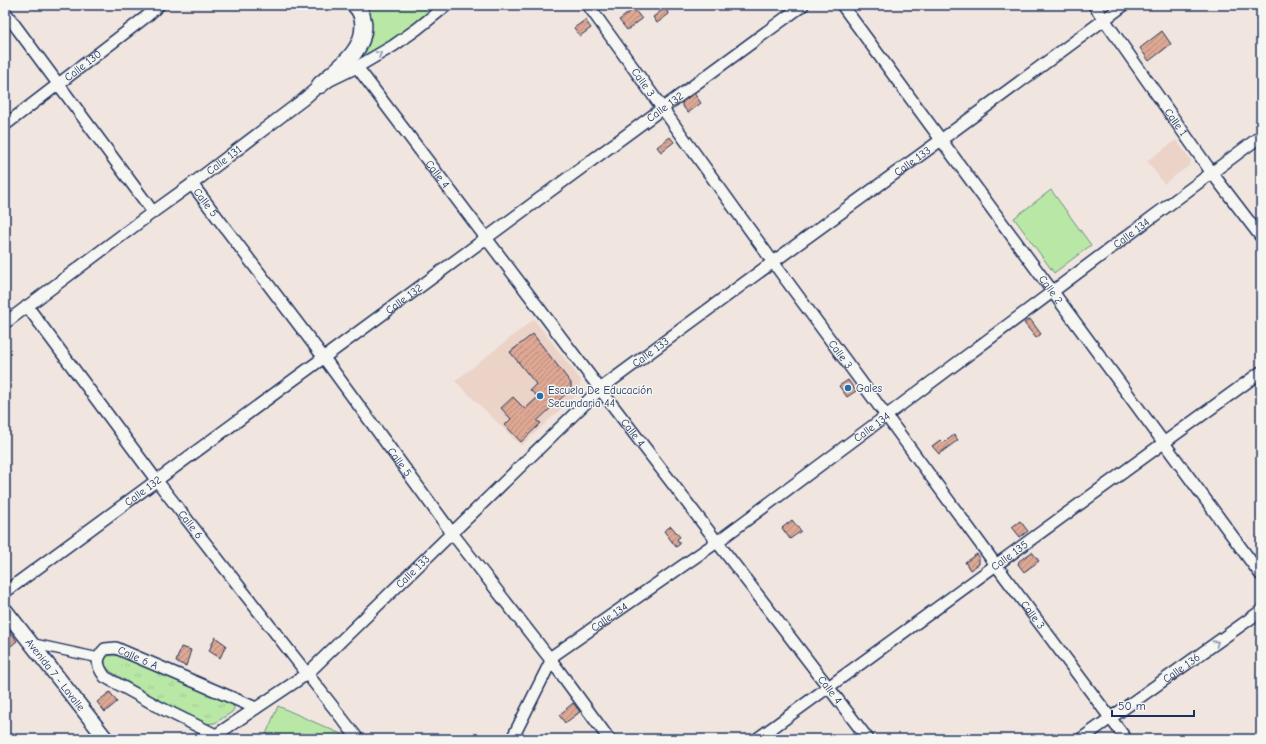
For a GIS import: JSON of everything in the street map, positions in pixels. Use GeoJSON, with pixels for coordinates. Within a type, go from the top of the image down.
{"type":"FeatureCollection","features":[{"type":"Feature","properties":{"kind":"main road"},"geometry":{"type":"LineString","coordinates":[[320,85],[351,56],[360,44],[364,26],[362,14],[355,5]]}},
{"type":"Feature","properties":{"kind":"street","name":"Calle 130"},"geometry":{"type":"LineString","coordinates":[[5,124],[147,16],[159,5]]}},
{"type":"Feature","properties":{"kind":"street","name":"Calle 131"},"geometry":{"type":"LineString","coordinates":[[7,316],[27,306],[192,184],[304,99],[320,85],[357,67],[405,38],[447,5]]}},
{"type":"Feature","properties":{"kind":"street","name":"Calle 3"},"geometry":{"type":"LineString","coordinates":[[588,5],[664,108],[773,262],[1126,739]]}},
{"type":"Feature","properties":{"kind":"street","name":"Calle 132"},"geometry":{"type":"LineString","coordinates":[[5,592],[803,5]]}},
{"type":"Feature","properties":{"kind":"street","name":"Calle 2"},"geometry":{"type":"LineString","coordinates":[[842,5],[1261,575]]}},
{"type":"Feature","properties":{"kind":"street","name":"Calle 1"},"geometry":{"type":"LineString","coordinates":[[1094,5],[1212,173],[1261,237]]}},
{"type":"Feature","properties":{"kind":"street","name":"Calle 133"},"geometry":{"type":"LineString","coordinates":[[217,738],[256,708],[307,674],[600,389],[1124,5]]}},
{"type":"Feature","properties":{"kind":"street"},"geometry":{"type":"LineString","coordinates":[[5,12],[153,212]]}},
{"type":"Feature","properties":{"kind":"street","name":"Calle 4"},"geometry":{"type":"LineString","coordinates":[[357,67],[716,542],[829,686],[868,739]]}},
{"type":"Feature","properties":{"kind":"street","name":"Calle 134"},"geometry":{"type":"LineString","coordinates":[[512,739],[550,660],[554,655],[716,542],[1261,136]]}},
{"type":"Feature","properties":{"kind":"street","name":"Calle 5"},"geometry":{"type":"LineString","coordinates":[[192,184],[324,358],[452,533],[609,739]]}},
{"type":"Feature","properties":{"kind":"street","name":"Calle 6"},"geometry":{"type":"LineString","coordinates":[[27,306],[157,481],[358,739]]}},
{"type":"Feature","properties":{"kind":"street","name":"Calle 135"},"geometry":{"type":"LineString","coordinates":[[757,739],[1261,372]]}},
{"type":"Feature","properties":{"kind":"street","name":"Avenida 7 - Lavalle"},"geometry":{"type":"LineString","coordinates":[[5,610],[106,739]]}},
{"type":"Feature","properties":{"kind":"street","name":"Calle 136"},"geometry":{"type":"LineString","coordinates":[[1081,739],[1261,611]]}},
{"type":"Feature","properties":{"kind":"street"},"geometry":{"type":"LineString","coordinates":[[30,643],[99,658]]}},
{"type":"Feature","properties":{"kind":"street","name":"Calle 6 A"},"geometry":{"type":"LineString","coordinates":[[217,738],[105,677],[98,664],[99,655],[105,649],[116,648],[256,708]]}},
{"type":"Feature","properties":{"kind":"shaded area"},"geometry":{"type":"Polygon","coordinates":[[[1176,140],[1191,160],[1190,165],[1164,184],[1147,161],[1176,140]]]}},
{"type":"Feature","properties":{"kind":"shaded area"},"geometry":{"type":"Polygon","coordinates":[[[534,319],[581,380],[578,393],[521,446],[455,381],[534,319]]]}},
{"type":"Feature","properties":{"kind":"green space"},"geometry":{"type":"Polygon","coordinates":[[[367,5],[441,5],[404,34],[348,67],[371,19],[367,5]]]}},
{"type":"Feature","properties":{"kind":"green space"},"geometry":{"type":"Polygon","coordinates":[[[1051,190],[1091,245],[1054,273],[1014,218],[1051,190]]]}},
{"type":"Feature","properties":{"kind":"green space"},"geometry":{"type":"Polygon","coordinates":[[[118,655],[230,701],[233,704],[234,709],[232,712],[215,723],[204,724],[164,704],[110,671],[105,665],[105,658],[118,655]]]}},
{"type":"Feature","properties":{"kind":"green space"},"geometry":{"type":"Polygon","coordinates":[[[278,706],[350,738],[264,739],[278,706]]]}},
{"type":"Feature","properties":{"kind":"building"},"geometry":{"type":"Polygon","coordinates":[[[665,8],[669,14],[657,23],[653,17],[665,8]]]}},
{"type":"Feature","properties":{"kind":"building"},"geometry":{"type":"Polygon","coordinates":[[[634,9],[642,19],[627,30],[619,20],[634,9]]]}},
{"type":"Feature","properties":{"kind":"building"},"geometry":{"type":"Polygon","coordinates":[[[585,20],[591,28],[580,36],[574,28],[585,20]]]}},
{"type":"Feature","properties":{"kind":"building"},"geometry":{"type":"Polygon","coordinates":[[[1162,31],[1171,44],[1149,61],[1140,48],[1162,31]]]}},
{"type":"Feature","properties":{"kind":"building"},"geometry":{"type":"Polygon","coordinates":[[[693,92],[701,103],[688,113],[682,105],[683,99],[693,92]]]}},
{"type":"Feature","properties":{"kind":"building"},"geometry":{"type":"Polygon","coordinates":[[[670,137],[674,142],[661,152],[657,147],[670,137]]]}},
{"type":"Feature","properties":{"kind":"building"},"geometry":{"type":"Polygon","coordinates":[[[1030,319],[1041,334],[1036,338],[1024,323],[1030,319]]]}},
{"type":"Feature","properties":{"kind":"building"},"geometry":{"type":"Polygon","coordinates":[[[533,334],[571,383],[571,389],[537,421],[541,423],[521,442],[505,425],[511,419],[501,408],[513,397],[525,409],[538,397],[530,390],[536,384],[510,352],[533,334]]]}},
{"type":"Feature","properties":{"kind":"building","name":"Gales"},"geometry":{"type":"Polygon","coordinates":[[[848,380],[856,391],[847,397],[839,386],[848,380]]]}},
{"type":"Feature","properties":{"kind":"building"},"geometry":{"type":"Polygon","coordinates":[[[954,435],[958,440],[939,454],[932,446],[940,440],[943,443],[954,435]]]}},
{"type":"Feature","properties":{"kind":"building"},"geometry":{"type":"Polygon","coordinates":[[[792,520],[801,531],[790,539],[782,528],[792,520]]]}},
{"type":"Feature","properties":{"kind":"building"},"geometry":{"type":"Polygon","coordinates":[[[1020,521],[1028,531],[1020,537],[1012,527],[1020,521]]]}},
{"type":"Feature","properties":{"kind":"building"},"geometry":{"type":"Polygon","coordinates":[[[671,526],[680,537],[677,539],[680,544],[676,547],[664,531],[671,526]]]}},
{"type":"Feature","properties":{"kind":"building"},"geometry":{"type":"Polygon","coordinates":[[[1032,552],[1039,561],[1024,572],[1018,564],[1019,561],[1032,552]]]}},
{"type":"Feature","properties":{"kind":"building"},"geometry":{"type":"Polygon","coordinates":[[[977,554],[979,557],[979,564],[970,570],[965,562],[977,554]]]}},
{"type":"Feature","properties":{"kind":"building"},"geometry":{"type":"Polygon","coordinates":[[[10,631],[17,641],[5,651],[5,635],[10,631]]]}},
{"type":"Feature","properties":{"kind":"building"},"geometry":{"type":"Polygon","coordinates":[[[215,637],[226,645],[220,658],[209,651],[215,637]]]}},
{"type":"Feature","properties":{"kind":"building"},"geometry":{"type":"Polygon","coordinates":[[[181,647],[191,650],[186,666],[176,662],[181,647]]]}},
{"type":"Feature","properties":{"kind":"building"},"geometry":{"type":"Polygon","coordinates":[[[110,692],[117,702],[105,712],[97,702],[110,692]]]}},
{"type":"Feature","properties":{"kind":"building"},"geometry":{"type":"Polygon","coordinates":[[[573,703],[580,712],[565,723],[559,715],[573,703]]]}},
{"type":"Feature","properties":{"kind":"place","name":"Gales"},"geometry":{"type":"Point","coordinates":[848,388]}},
{"type":"Feature","properties":{"kind":"place","name":"Escuela De Educación Secundaria 44"},"geometry":{"type":"Point","coordinates":[540,396]}}]}
